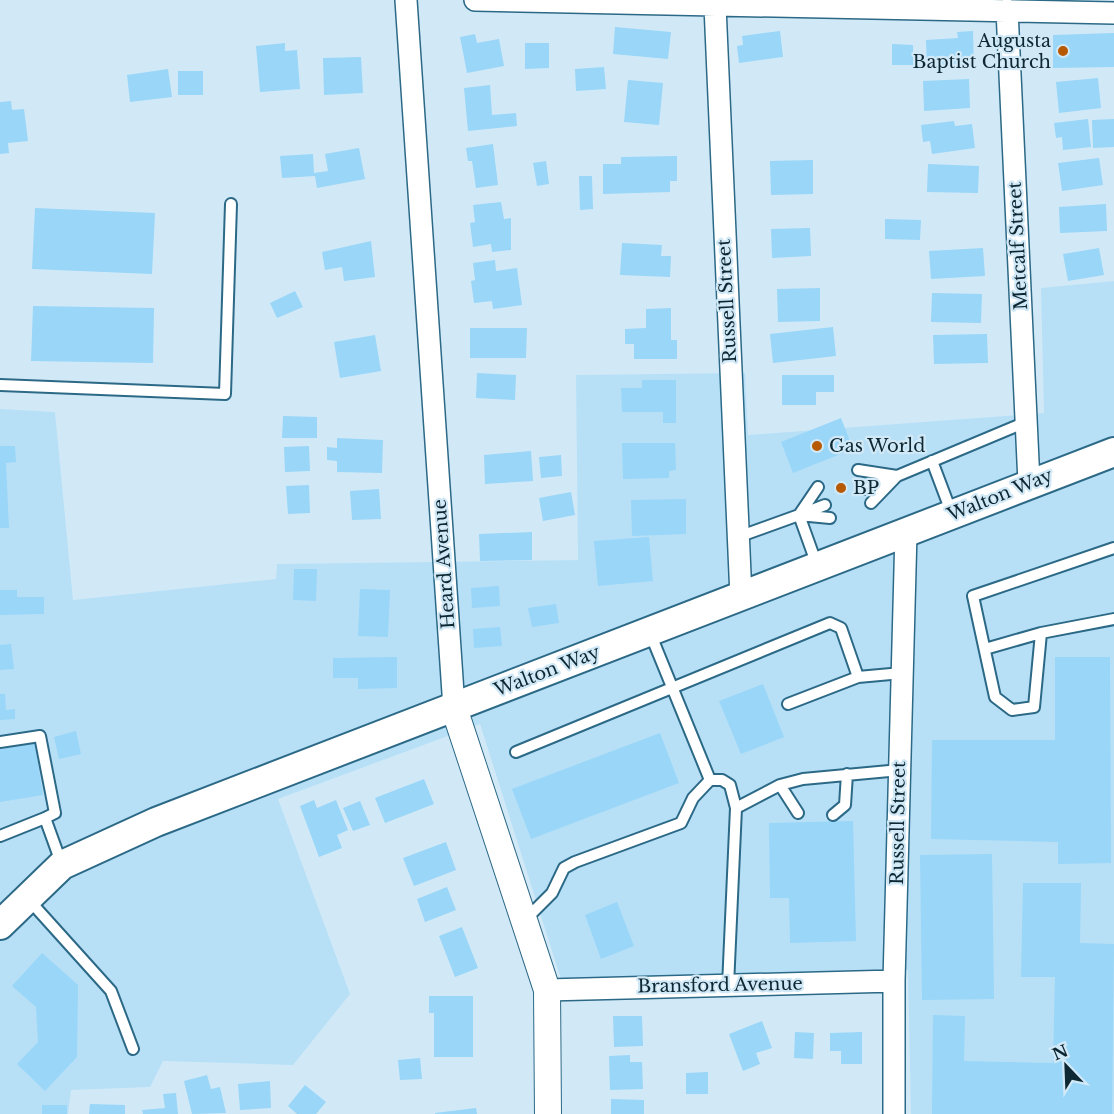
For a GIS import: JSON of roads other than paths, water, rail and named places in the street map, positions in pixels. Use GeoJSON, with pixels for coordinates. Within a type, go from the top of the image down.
{"type":"FeatureCollection","features":[{"type":"Feature","properties":{"kind":"main road","name":"Walton Way"},"geometry":{"type":"LineString","coordinates":[[0,925],[62,865],[156,822],[1114,452]]}},
{"type":"Feature","properties":{"kind":"street","name":"Heard Avenue"},"geometry":{"type":"LineString","coordinates":[[406,0],[454,708],[547,990],[548,1114]]}},
{"type":"Feature","properties":{"kind":"street"},"geometry":{"type":"LineString","coordinates":[[475,0],[1007,10],[1031,5],[1114,13]]}},
{"type":"Feature","properties":{"kind":"street","name":"Russell Street"},"geometry":{"type":"LineString","coordinates":[[714,6],[741,597]]}},
{"type":"Feature","properties":{"kind":"street","name":"Metcalf Street"},"geometry":{"type":"LineString","coordinates":[[1007,10],[1029,483]]}},
{"type":"Feature","properties":{"kind":"street","name":"Russell Street"},"geometry":{"type":"LineString","coordinates":[[894,1114],[894,981],[906,532]]}},
{"type":"Feature","properties":{"kind":"street","name":"Bransford Avenue"},"geometry":{"type":"LineString","coordinates":[[547,990],[894,981]]}},
{"type":"Feature","properties":{"kind":"lane"},"geometry":{"type":"LineString","coordinates":[[0,385],[225,394],[231,204]]}},
{"type":"Feature","properties":{"kind":"lane"},"geometry":{"type":"LineString","coordinates":[[865,489],[1026,422]]}},
{"type":"Feature","properties":{"kind":"lane"},"geometry":{"type":"LineString","coordinates":[[932,461],[952,514]]}},
{"type":"Feature","properties":{"kind":"lane"},"geometry":{"type":"LineString","coordinates":[[858,471],[897,476]]}},
{"type":"Feature","properties":{"kind":"lane"},"geometry":{"type":"LineString","coordinates":[[871,503],[897,476]]}},
{"type":"Feature","properties":{"kind":"lane"},"geometry":{"type":"LineString","coordinates":[[799,515],[818,487]]}},
{"type":"Feature","properties":{"kind":"lane"},"geometry":{"type":"LineString","coordinates":[[738,537],[825,505]]}},
{"type":"Feature","properties":{"kind":"lane"},"geometry":{"type":"LineString","coordinates":[[799,515],[830,518]]}},
{"type":"Feature","properties":{"kind":"lane"},"geometry":{"type":"LineString","coordinates":[[799,515],[817,567]]}},
{"type":"Feature","properties":{"kind":"lane"},"geometry":{"type":"LineString","coordinates":[[1041,633],[1034,707],[1012,710],[995,697],[973,596],[1114,548]]}},
{"type":"Feature","properties":{"kind":"lane"},"geometry":{"type":"LineString","coordinates":[[985,649],[1041,633],[1114,619]]}},
{"type":"Feature","properties":{"kind":"lane"},"geometry":{"type":"LineString","coordinates":[[516,752],[830,623],[841,628],[858,677]]}},
{"type":"Feature","properties":{"kind":"lane"},"geometry":{"type":"LineString","coordinates":[[649,632],[710,780]]}},
{"type":"Feature","properties":{"kind":"lane"},"geometry":{"type":"LineString","coordinates":[[788,704],[858,677],[902,673]]}},
{"type":"Feature","properties":{"kind":"lane"},"geometry":{"type":"LineString","coordinates":[[0,742],[40,736],[50,816],[62,865]]}},
{"type":"Feature","properties":{"kind":"lane"},"geometry":{"type":"LineString","coordinates":[[736,808],[780,785],[803,779],[900,770]]}},
{"type":"Feature","properties":{"kind":"lane"},"geometry":{"type":"LineString","coordinates":[[833,814],[845,804],[847,774]]}},
{"type":"Feature","properties":{"kind":"lane"},"geometry":{"type":"LineString","coordinates":[[524,921],[544,903],[564,868],[681,823],[693,798],[710,780],[722,780],[730,785],[736,808],[728,986]]}},
{"type":"Feature","properties":{"kind":"lane"},"geometry":{"type":"LineString","coordinates":[[780,785],[798,813]]}},
{"type":"Feature","properties":{"kind":"lane"},"geometry":{"type":"LineString","coordinates":[[0,836],[50,816]]}},
{"type":"Feature","properties":{"kind":"lane"},"geometry":{"type":"LineString","coordinates":[[27,898],[44,914],[111,991],[133,1049]]}},
{"type":"Feature","properties":{"kind":"place","name":"Augusta Baptist Church"},"geometry":{"type":"Point","coordinates":[1063,51]}},
{"type":"Feature","properties":{"kind":"place","name":"Gas World"},"geometry":{"type":"Point","coordinates":[817,446]}},
{"type":"Feature","properties":{"kind":"place","name":"BP"},"geometry":{"type":"Point","coordinates":[841,488]}}]}
